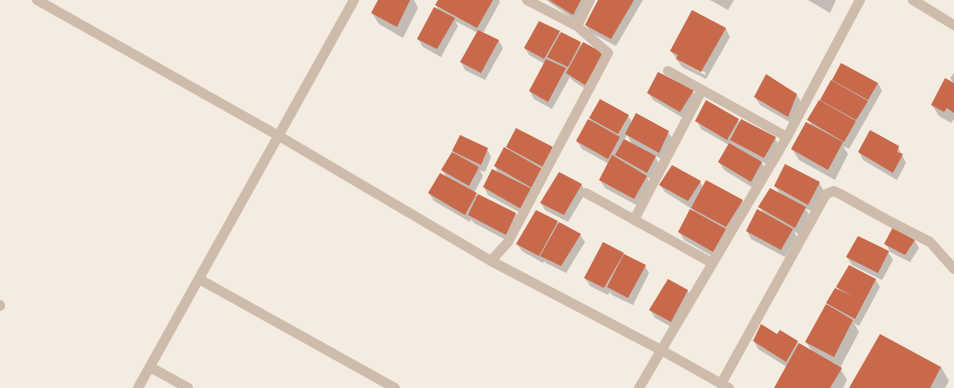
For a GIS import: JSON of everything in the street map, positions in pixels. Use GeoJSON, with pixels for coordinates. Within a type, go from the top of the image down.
{"type":"FeatureCollection","features":[{"type":"Feature","properties":{"kind":"street"},"geometry":{"type":"LineString","coordinates":[[37,0],[279,136],[491,261],[661,350],[725,386],[826,194],[834,191],[930,242],[954,269]]}},
{"type":"Feature","properties":{"kind":"street"},"geometry":{"type":"LineString","coordinates":[[138,388],[354,0]]}},
{"type":"Feature","properties":{"kind":"street"},"geometry":{"type":"LineString","coordinates":[[491,261],[508,242],[608,54],[577,26],[527,0]]}},
{"type":"Feature","properties":{"kind":"street"},"geometry":{"type":"LineString","coordinates":[[577,26],[590,0]]}},
{"type":"Feature","properties":{"kind":"street"},"geometry":{"type":"LineString","coordinates":[[639,388],[787,137],[860,0]]}},
{"type":"Feature","properties":{"kind":"street"},"geometry":{"type":"LineString","coordinates":[[913,0],[954,25]]}},
{"type":"Feature","properties":{"kind":"street"},"geometry":{"type":"LineString","coordinates":[[668,71],[787,137]]}},
{"type":"Feature","properties":{"kind":"street"},"geometry":{"type":"LineString","coordinates":[[634,220],[702,90]]}},
{"type":"Feature","properties":{"kind":"street"},"geometry":{"type":"LineString","coordinates":[[586,193],[712,263]]}},
{"type":"Feature","properties":{"kind":"street"},"geometry":{"type":"LineString","coordinates":[[199,279],[395,388]]}},
{"type":"Feature","properties":{"kind":"street"},"geometry":{"type":"LineString","coordinates":[[150,367],[188,388]]}},
{"type":"Feature","properties":{"kind":"building"},"geometry":{"type":"Polygon","coordinates":[[[378,0],[410,0],[397,27],[371,13],[378,0]]]}},
{"type":"Feature","properties":{"kind":"building"},"geometry":{"type":"Polygon","coordinates":[[[438,0],[493,0],[477,28],[435,5],[438,0]]]}},
{"type":"Feature","properties":{"kind":"building"},"geometry":{"type":"Polygon","coordinates":[[[549,0],[581,0],[573,15],[549,0]]]}},
{"type":"Feature","properties":{"kind":"building"},"geometry":{"type":"Polygon","coordinates":[[[598,0],[634,0],[611,39],[585,25],[598,0]]]}},
{"type":"Feature","properties":{"kind":"building"},"geometry":{"type":"Polygon","coordinates":[[[434,7],[455,18],[437,49],[417,39],[434,7]]]}},
{"type":"Feature","properties":{"kind":"building"},"geometry":{"type":"Polygon","coordinates":[[[692,10],[726,28],[701,72],[676,59],[678,55],[670,51],[692,10]]]}},
{"type":"Feature","properties":{"kind":"building"},"geometry":{"type":"Polygon","coordinates":[[[539,21],[560,31],[544,59],[524,48],[539,21]]]}},
{"type":"Feature","properties":{"kind":"building"},"geometry":{"type":"Polygon","coordinates":[[[478,30],[499,40],[481,73],[460,62],[478,30]]]}},
{"type":"Feature","properties":{"kind":"building"},"geometry":{"type":"Polygon","coordinates":[[[561,32],[581,42],[568,67],[547,57],[561,32]]]}},
{"type":"Feature","properties":{"kind":"building"},"geometry":{"type":"Polygon","coordinates":[[[583,42],[605,54],[585,85],[566,73],[583,42]]]}},
{"type":"Feature","properties":{"kind":"building"},"geometry":{"type":"Polygon","coordinates":[[[546,59],[566,68],[548,102],[529,91],[546,59]]]}},
{"type":"Feature","properties":{"kind":"building"},"geometry":{"type":"Polygon","coordinates":[[[841,63],[878,83],[868,100],[832,80],[841,63]]]}},
{"type":"Feature","properties":{"kind":"building"},"geometry":{"type":"Polygon","coordinates":[[[658,72],[694,90],[680,112],[647,93],[658,72]]]}},
{"type":"Feature","properties":{"kind":"building"},"geometry":{"type":"Polygon","coordinates":[[[766,74],[797,94],[788,117],[754,97],[766,74]]]}},
{"type":"Feature","properties":{"kind":"building"},"geometry":{"type":"Polygon","coordinates":[[[945,78],[954,83],[954,113],[947,108],[944,112],[931,105],[945,78]]]}},
{"type":"Feature","properties":{"kind":"building"},"geometry":{"type":"Polygon","coordinates":[[[831,80],[868,101],[856,120],[820,100],[831,80]]]}},
{"type":"Feature","properties":{"kind":"building"},"geometry":{"type":"Polygon","coordinates":[[[600,99],[629,115],[618,134],[589,118],[600,99]]]}},
{"type":"Feature","properties":{"kind":"building"},"geometry":{"type":"Polygon","coordinates":[[[706,100],[739,119],[727,140],[695,121],[706,100]]]}},
{"type":"Feature","properties":{"kind":"building"},"geometry":{"type":"Polygon","coordinates":[[[819,100],[856,121],[844,142],[807,120],[819,100]]]}},
{"type":"Feature","properties":{"kind":"building"},"geometry":{"type":"Polygon","coordinates":[[[636,113],[669,131],[659,153],[625,134],[636,113]]]}},
{"type":"Feature","properties":{"kind":"building"},"geometry":{"type":"Polygon","coordinates":[[[588,119],[620,137],[608,159],[576,141],[588,119]]]}},
{"type":"Feature","properties":{"kind":"building"},"geometry":{"type":"Polygon","coordinates":[[[741,119],[776,137],[764,158],[730,140],[741,119]]]}},
{"type":"Feature","properties":{"kind":"building"},"geometry":{"type":"Polygon","coordinates":[[[806,122],[843,142],[828,170],[791,149],[806,122]]]}},
{"type":"Feature","properties":{"kind":"building"},"geometry":{"type":"Polygon","coordinates":[[[516,128],[553,147],[543,167],[506,147],[516,128]]]}},
{"type":"Feature","properties":{"kind":"building"},"geometry":{"type":"Polygon","coordinates":[[[870,130],[899,146],[897,152],[903,154],[893,173],[858,152],[870,130]]]}},
{"type":"Feature","properties":{"kind":"building"},"geometry":{"type":"Polygon","coordinates":[[[460,135],[488,148],[481,165],[452,151],[460,135]]]}},
{"type":"Feature","properties":{"kind":"building"},"geometry":{"type":"Polygon","coordinates":[[[624,139],[656,156],[647,173],[615,155],[624,139]]]}},
{"type":"Feature","properties":{"kind":"building"},"geometry":{"type":"Polygon","coordinates":[[[729,143],[762,162],[751,182],[718,162],[729,143]]]}},
{"type":"Feature","properties":{"kind":"building"},"geometry":{"type":"Polygon","coordinates":[[[504,147],[542,169],[532,188],[494,166],[504,147]]]}},
{"type":"Feature","properties":{"kind":"building"},"geometry":{"type":"Polygon","coordinates":[[[452,152],[479,167],[469,186],[441,170],[452,152]]]}},
{"type":"Feature","properties":{"kind":"building"},"geometry":{"type":"Polygon","coordinates":[[[612,155],[647,176],[634,199],[599,180],[612,155]]]}},
{"type":"Feature","properties":{"kind":"building"},"geometry":{"type":"Polygon","coordinates":[[[785,164],[820,182],[808,205],[774,186],[785,164]]]}},
{"type":"Feature","properties":{"kind":"building"},"geometry":{"type":"Polygon","coordinates":[[[672,165],[701,181],[688,201],[659,185],[672,165]]]}},
{"type":"Feature","properties":{"kind":"building"},"geometry":{"type":"Polygon","coordinates":[[[492,169],[532,189],[521,209],[483,187],[492,169]]]}},
{"type":"Feature","properties":{"kind":"building"},"geometry":{"type":"Polygon","coordinates":[[[559,172],[582,184],[564,215],[540,203],[559,172]]]}},
{"type":"Feature","properties":{"kind":"building"},"geometry":{"type":"Polygon","coordinates":[[[440,173],[477,193],[465,215],[428,193],[440,173]]]}},
{"type":"Feature","properties":{"kind":"building"},"geometry":{"type":"Polygon","coordinates":[[[706,180],[743,200],[726,227],[691,208],[706,180]]]}},
{"type":"Feature","properties":{"kind":"building"},"geometry":{"type":"Polygon","coordinates":[[[770,188],[806,207],[795,228],[758,207],[770,188]]]}},
{"type":"Feature","properties":{"kind":"building"},"geometry":{"type":"Polygon","coordinates":[[[478,194],[516,213],[506,235],[468,215],[478,194]]]}},
{"type":"Feature","properties":{"kind":"building"},"geometry":{"type":"Polygon","coordinates":[[[690,209],[726,229],[713,252],[678,232],[690,209]]]}},
{"type":"Feature","properties":{"kind":"building"},"geometry":{"type":"Polygon","coordinates":[[[757,209],[793,229],[781,250],[746,231],[757,209]]]}},
{"type":"Feature","properties":{"kind":"building"},"geometry":{"type":"Polygon","coordinates":[[[536,210],[558,221],[539,256],[516,244],[536,210]]]}},
{"type":"Feature","properties":{"kind":"building"},"geometry":{"type":"Polygon","coordinates":[[[559,222],[581,234],[561,266],[540,256],[559,222]]]}},
{"type":"Feature","properties":{"kind":"building"},"geometry":{"type":"Polygon","coordinates":[[[893,227],[915,240],[905,255],[884,244],[893,227]]]}},
{"type":"Feature","properties":{"kind":"building"},"geometry":{"type":"Polygon","coordinates":[[[858,236],[889,251],[878,273],[846,257],[858,236]]]}},
{"type":"Feature","properties":{"kind":"building"},"geometry":{"type":"Polygon","coordinates":[[[603,242],[624,253],[604,288],[584,278],[603,242]]]}},
{"type":"Feature","properties":{"kind":"building"},"geometry":{"type":"Polygon","coordinates":[[[624,254],[646,265],[628,298],[607,287],[624,254]]]}},
{"type":"Feature","properties":{"kind":"building"},"geometry":{"type":"Polygon","coordinates":[[[849,265],[876,279],[855,319],[826,303],[835,288],[852,296],[836,287],[849,265]]]}},
{"type":"Feature","properties":{"kind":"building"},"geometry":{"type":"Polygon","coordinates":[[[668,279],[688,290],[671,322],[649,310],[668,279]]]}},
{"type":"Feature","properties":{"kind":"building"},"geometry":{"type":"Polygon","coordinates":[[[826,304],[853,320],[834,357],[805,342],[826,304]]]}},
{"type":"Feature","properties":{"kind":"building"},"geometry":{"type":"Polygon","coordinates":[[[761,324],[777,334],[780,330],[798,341],[786,362],[753,341],[761,324]]]}},
{"type":"Feature","properties":{"kind":"building"},"geometry":{"type":"Polygon","coordinates":[[[880,334],[941,367],[930,388],[849,388],[880,334]]]}},
{"type":"Feature","properties":{"kind":"building"},"geometry":{"type":"Polygon","coordinates":[[[799,343],[842,368],[830,388],[774,388],[799,343]]]}}]}
